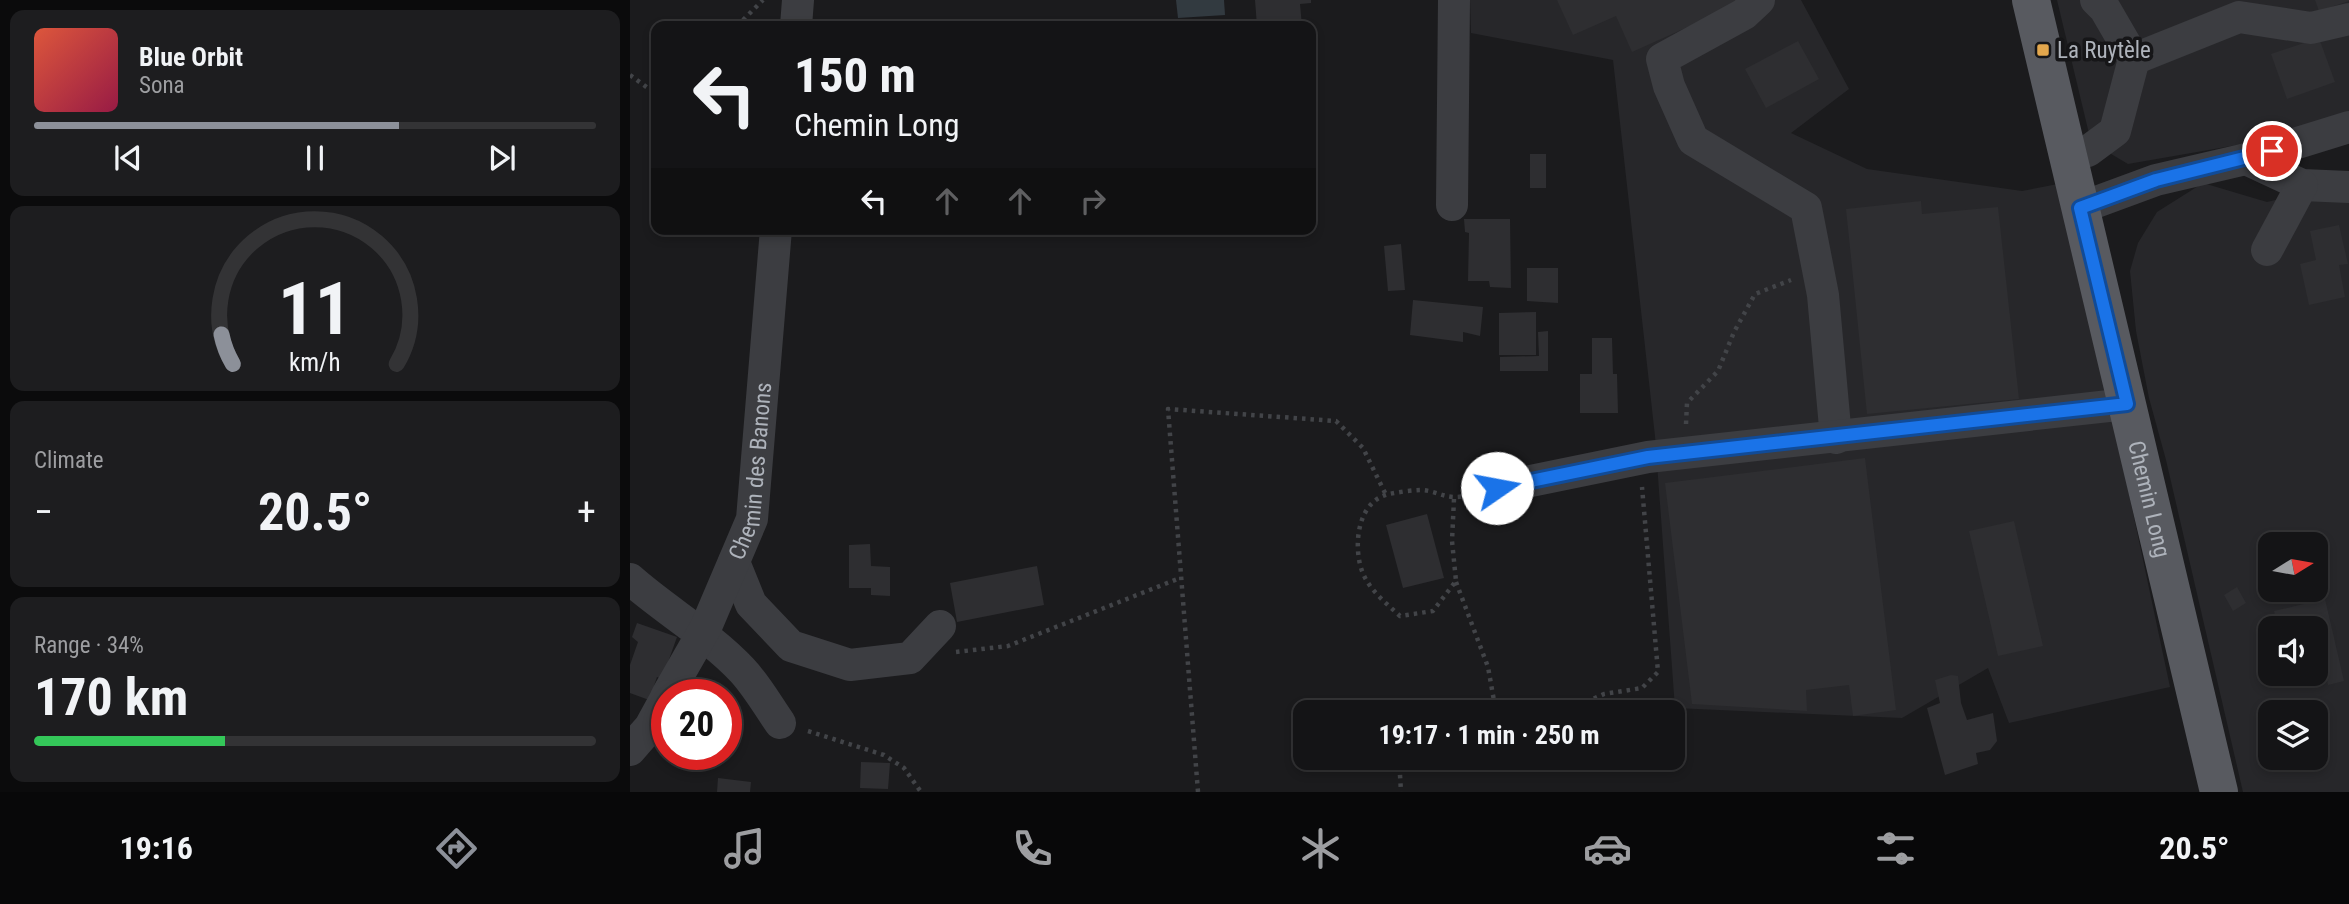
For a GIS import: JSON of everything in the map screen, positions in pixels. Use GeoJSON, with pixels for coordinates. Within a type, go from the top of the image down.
{"type":"FeatureCollection","features":[{"type":"Feature","properties":{"kind":"main road","name":"Chemin Long"},"geometry":{"type":"LineString","coordinates":[[2031,0],[2218,792]]}},
{"type":"Feature","properties":{"kind":"street"},"geometry":{"type":"LineString","coordinates":[[796,21],[798,0]]}},
{"type":"Feature","properties":{"kind":"street"},"geometry":{"type":"LineString","coordinates":[[1452,205],[1454,0]]}},
{"type":"Feature","properties":{"kind":"street"},"geometry":{"type":"LineString","coordinates":[[1759,0],[1744,14],[1662,59],[1669,86],[1693,140],[1806,208],[1823,295],[1836,438]]}},
{"type":"Feature","properties":{"kind":"street"},"geometry":{"type":"LineString","coordinates":[[2068,156],[2088,150],[2115,131],[2134,59],[2105,9],[2096,0]]}},
{"type":"Feature","properties":{"kind":"street"},"geometry":{"type":"LineString","coordinates":[[2134,59],[2239,17],[2311,28],[2349,19]]}},
{"type":"Feature","properties":{"kind":"street"},"geometry":{"type":"LineString","coordinates":[[2080,208],[2156,180],[2246,159],[2349,127]]}},
{"type":"Feature","properties":{"kind":"street"},"geometry":{"type":"LineString","coordinates":[[2246,159],[2302,185],[2349,187]]}},
{"type":"Feature","properties":{"kind":"street"},"geometry":{"type":"LineString","coordinates":[[2267,250],[2302,185]]}},
{"type":"Feature","properties":{"kind":"street","name":"Chemin des Banons"},"geometry":{"type":"LineString","coordinates":[[676,679],[706,627],[752,519],[776,235]]}},
{"type":"Feature","properties":{"kind":"street"},"geometry":{"type":"LineString","coordinates":[[1497,488],[1641,458],[2127,404]]}},
{"type":"Feature","properties":{"kind":"street"},"geometry":{"type":"LineString","coordinates":[[734,562],[751,604],[791,646],[849,665],[910,658],[940,626]]}},
{"type":"Feature","properties":{"kind":"street"},"geometry":{"type":"LineString","coordinates":[[630,579],[655,601],[701,632],[743,671],[780,723]]}},
{"type":"Feature","properties":{"kind":"street","name":"Chemin des Banons"},"geometry":{"type":"LineString","coordinates":[[637,731],[651,714]]}},
{"type":"Feature","properties":{"kind":"path"},"geometry":{"type":"LineString","coordinates":[[742,21],[763,0]]}},
{"type":"Feature","properties":{"kind":"path"},"geometry":{"type":"LineString","coordinates":[[630,75],[651,90]]}},
{"type":"Feature","properties":{"kind":"path"},"geometry":{"type":"LineString","coordinates":[[1684,453],[1687,403],[1718,371],[1734,332],[1755,294],[1818,269]]}},
{"type":"Feature","properties":{"kind":"path"},"geometry":{"type":"LineString","coordinates":[[1198,792],[1168,409],[1336,421],[1363,448],[1385,495]]}},
{"type":"Feature","properties":{"kind":"path"},"geometry":{"type":"LineString","coordinates":[[1591,700],[1604,694],[1642,688],[1658,672],[1641,458]]}},
{"type":"Feature","properties":{"kind":"path"},"geometry":{"type":"LineString","coordinates":[[1456,581],[1433,611],[1400,616],[1376,594],[1362,571],[1357,538],[1367,509],[1385,495],[1422,490],[1454,499],[1497,488]]}},
{"type":"Feature","properties":{"kind":"path"},"geometry":{"type":"LineString","coordinates":[[1454,499],[1452,541],[1456,581],[1488,667],[1494,700]]}},
{"type":"Feature","properties":{"kind":"path"},"geometry":{"type":"LineString","coordinates":[[910,658],[1008,646],[1180,578]]}},
{"type":"Feature","properties":{"kind":"path"},"geometry":{"type":"LineString","coordinates":[[780,723],[884,755],[904,768],[921,792]]}},
{"type":"Feature","properties":{"kind":"path"},"geometry":{"type":"LineString","coordinates":[[1400,770],[1401,792]]}},
{"type":"Feature","properties":{"kind":"shaded area"},"geometry":{"type":"Polygon","coordinates":[[[1176,0],[1224,0],[1225,15],[1178,18],[1176,0]]]}},
{"type":"Feature","properties":{"kind":"shaded area"},"geometry":{"type":"Polygon","coordinates":[[[1470,0],[1801,0],[1849,89],[1791,133],[1867,169],[2022,191],[2063,183],[2170,687],[2009,723],[1988,668],[1902,718],[1685,708],[1685,700],[1674,700],[1655,436],[1613,60],[1471,33],[1470,0]]]}},
{"type":"Feature","properties":{"kind":"shaded area"},"geometry":{"type":"Polygon","coordinates":[[[2057,0],[2349,0],[2349,112],[2243,144],[2128,164],[2091,142],[2057,0]]]}},
{"type":"Feature","properties":{"kind":"shaded area"},"geometry":{"type":"Polygon","coordinates":[[[2349,182],[2349,792],[2243,792],[2166,460],[2149,398],[2136,331],[2130,271],[2138,243],[2157,212],[2203,183],[2267,202],[2349,182]]]}},
{"type":"Feature","properties":{"kind":"building"},"geometry":{"type":"Polygon","coordinates":[[[1255,0],[1311,0],[1311,3],[1300,4],[1302,21],[1257,21],[1255,0]]]}},
{"type":"Feature","properties":{"kind":"building"},"geometry":{"type":"Polygon","coordinates":[[[1557,0],[1748,0],[1632,52],[1616,16],[1573,35],[1557,0]]]}},
{"type":"Feature","properties":{"kind":"building"},"geometry":{"type":"Polygon","coordinates":[[[2315,0],[2349,0],[2349,1],[2319,11],[2315,0]]]}},
{"type":"Feature","properties":{"kind":"building"},"geometry":{"type":"Polygon","coordinates":[[[1225,19],[1225,21],[1189,21],[1225,19]]]}},
{"type":"Feature","properties":{"kind":"building"},"geometry":{"type":"Polygon","coordinates":[[[2319,38],[2335,82],[2287,99],[2271,54],[2319,38]]]}},
{"type":"Feature","properties":{"kind":"building"},"geometry":{"type":"Polygon","coordinates":[[[1798,41],[1819,79],[1766,108],[1745,69],[1798,41]]]}},
{"type":"Feature","properties":{"kind":"building"},"geometry":{"type":"Polygon","coordinates":[[[1530,154],[1546,154],[1546,188],[1530,188],[1530,154]]]}},
{"type":"Feature","properties":{"kind":"building"},"geometry":{"type":"Polygon","coordinates":[[[1921,201],[1922,214],[1998,207],[2019,399],[1867,414],[1846,209],[1921,201]]]}},
{"type":"Feature","properties":{"kind":"building"},"geometry":{"type":"Polygon","coordinates":[[[1464,219],[1510,219],[1511,288],[1490,287],[1489,281],[1468,281],[1469,233],[1465,232],[1464,219]]]}},
{"type":"Feature","properties":{"kind":"building"},"geometry":{"type":"Polygon","coordinates":[[[2339,225],[2348,264],[2339,265],[2345,297],[2309,305],[2300,264],[2316,260],[2310,231],[2339,225]]]}},
{"type":"Feature","properties":{"kind":"building"},"geometry":{"type":"Polygon","coordinates":[[[1401,244],[1405,290],[1388,291],[1384,246],[1401,244]]]}},
{"type":"Feature","properties":{"kind":"building"},"geometry":{"type":"Polygon","coordinates":[[[1527,268],[1558,268],[1558,303],[1527,301],[1527,268]]]}},
{"type":"Feature","properties":{"kind":"building"},"geometry":{"type":"Polygon","coordinates":[[[1413,300],[1483,307],[1480,336],[1463,332],[1463,342],[1410,335],[1413,300]]]}},
{"type":"Feature","properties":{"kind":"building"},"geometry":{"type":"Polygon","coordinates":[[[1536,312],[1536,355],[1499,355],[1499,313],[1536,312]]]}},
{"type":"Feature","properties":{"kind":"building"},"geometry":{"type":"Polygon","coordinates":[[[1548,331],[1548,371],[1500,371],[1500,357],[1539,356],[1538,332],[1548,331]]]}},
{"type":"Feature","properties":{"kind":"building"},"geometry":{"type":"Polygon","coordinates":[[[1592,338],[1612,338],[1613,374],[1617,374],[1618,413],[1580,413],[1580,374],[1592,374],[1592,338]]]}},
{"type":"Feature","properties":{"kind":"building"},"geometry":{"type":"Polygon","coordinates":[[[1865,458],[1896,710],[1853,716],[1849,685],[1806,690],[1807,711],[1692,704],[1665,483],[1865,458]]]}},
{"type":"Feature","properties":{"kind":"building"},"geometry":{"type":"Polygon","coordinates":[[[1427,514],[1444,578],[1403,588],[1386,525],[1427,514]]]}},
{"type":"Feature","properties":{"kind":"building"},"geometry":{"type":"Polygon","coordinates":[[[2014,521],[2043,646],[1998,656],[1969,531],[2014,521]]]}},
{"type":"Feature","properties":{"kind":"building"},"geometry":{"type":"Polygon","coordinates":[[[870,544],[871,566],[890,567],[890,596],[871,595],[871,588],[849,588],[849,545],[870,544]]]}},
{"type":"Feature","properties":{"kind":"building"},"geometry":{"type":"Polygon","coordinates":[[[1037,566],[1044,605],[957,622],[950,583],[1037,566]]]}},
{"type":"Feature","properties":{"kind":"building"},"geometry":{"type":"Polygon","coordinates":[[[2237,587],[2246,603],[2233,611],[2224,595],[2237,587]]]}},
{"type":"Feature","properties":{"kind":"building"},"geometry":{"type":"Polygon","coordinates":[[[2312,602],[2326,602],[2344,681],[2328,685],[2328,616],[2275,616],[2274,611],[2312,602]]]}},
{"type":"Feature","properties":{"kind":"building"},"geometry":{"type":"Polygon","coordinates":[[[637,623],[677,637],[662,679],[651,679],[649,700],[630,693],[630,665],[638,642],[632,637],[637,623]]]}},
{"type":"Feature","properties":{"kind":"building"},"geometry":{"type":"Polygon","coordinates":[[[1951,675],[1958,676],[1961,703],[1967,720],[1993,713],[1997,741],[1990,750],[1976,753],[1978,764],[1945,775],[1927,708],[1940,703],[1935,680],[1951,675]]]}},
{"type":"Feature","properties":{"kind":"building"},"geometry":{"type":"Polygon","coordinates":[[[861,762],[890,763],[888,789],[860,788],[861,762]]]}},
{"type":"Feature","properties":{"kind":"building"},"geometry":{"type":"Polygon","coordinates":[[[718,778],[751,782],[750,792],[717,792],[718,778]]]}},
{"type":"Feature","properties":{"kind":"place","name":"La Ruytèle"},"geometry":{"type":"Point","coordinates":[2043,50]}},
{"type":"Feature","properties":{"kind":"route"},"geometry":{"type":"LineString","coordinates":[[1497,488],[1648,457],[2127,404],[2080,208],[2156,180],[2272,151]]}}]}
